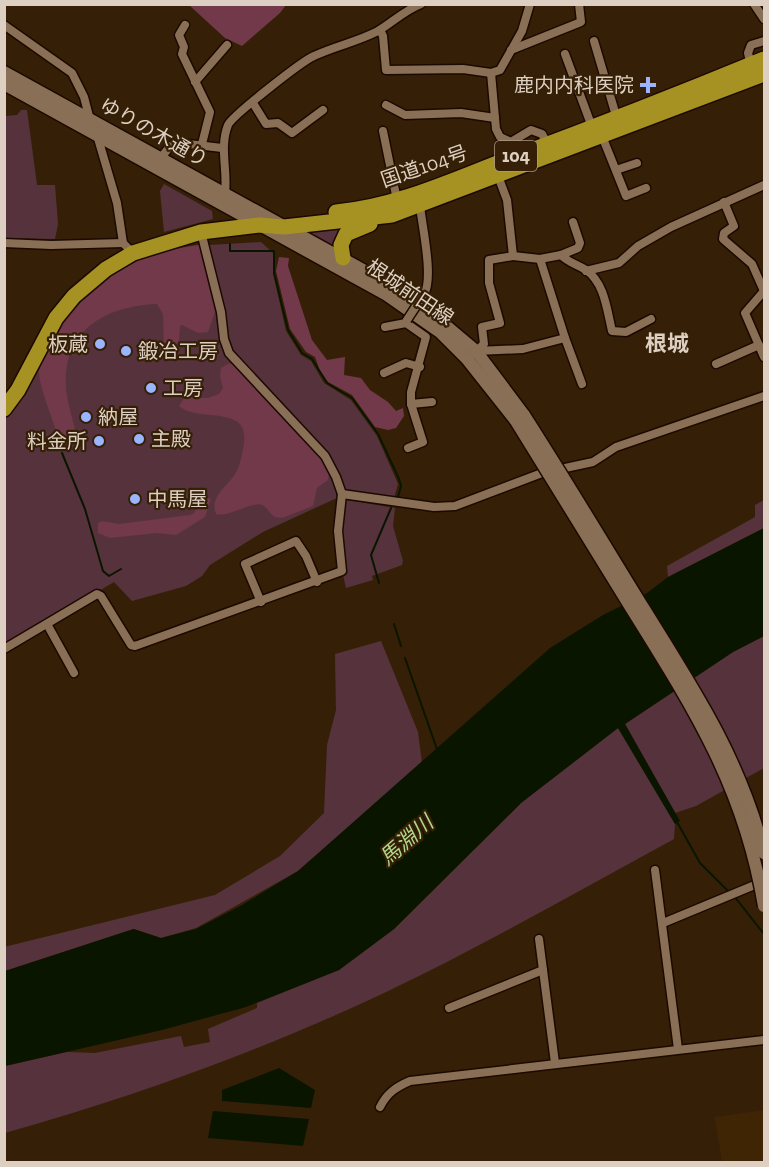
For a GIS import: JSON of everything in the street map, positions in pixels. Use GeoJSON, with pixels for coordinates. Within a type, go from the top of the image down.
{"type":"FeatureCollection","features":[{"type":"Feature","properties":{"kind":"highway","name":"国道104号"},"geometry":{"type":"LineString","coordinates":[[597,132],[617,119],[759,68]]}},
{"type":"Feature","properties":{"kind":"highway","name":"国道104号"},"geometry":{"type":"LineString","coordinates":[[394,207],[550,150],[759,68]]}},
{"type":"Feature","properties":{"kind":"highway","name":"国道104号"},"geometry":{"type":"LineString","coordinates":[[4,409],[18,390],[56,318],[74,296],[128,248],[201,232],[394,207],[420,206],[498,176],[550,150]]}},
{"type":"Feature","properties":{"kind":"highway"},"geometry":{"type":"LineString","coordinates":[[343,258],[341,245],[346,234],[394,207]]}},
{"type":"Feature","properties":{"kind":"street"},"geometry":{"type":"LineString","coordinates":[[225,193],[227,171],[222,148],[229,123],[307,59],[358,41],[421,4]]}},
{"type":"Feature","properties":{"kind":"street"},"geometry":{"type":"LineString","coordinates":[[380,30],[383,36],[386,70],[463,69],[492,73],[500,70],[522,30],[530,4]]}},
{"type":"Feature","properties":{"kind":"street"},"geometry":{"type":"LineString","coordinates":[[511,50],[581,22],[579,4]]}},
{"type":"Feature","properties":{"kind":"street"},"geometry":{"type":"LineString","coordinates":[[754,4],[765,19]]}},
{"type":"Feature","properties":{"kind":"street"},"geometry":{"type":"LineString","coordinates":[[4,25],[72,73],[84,97],[89,119],[96,134],[117,202],[128,248],[4,243]]}},
{"type":"Feature","properties":{"kind":"street"},"geometry":{"type":"LineString","coordinates":[[185,25],[179,35],[184,47],[182,54],[210,112],[202,144]]}},
{"type":"Feature","properties":{"kind":"street"},"geometry":{"type":"LineString","coordinates":[[594,41],[617,119]]}},
{"type":"Feature","properties":{"kind":"street"},"geometry":{"type":"LineString","coordinates":[[759,68],[748,53],[751,45],[765,41]]}},
{"type":"Feature","properties":{"kind":"street"},"geometry":{"type":"LineString","coordinates":[[195,82],[227,45]]}},
{"type":"Feature","properties":{"kind":"street"},"geometry":{"type":"LineString","coordinates":[[565,54],[626,196],[646,188]]}},
{"type":"Feature","properties":{"kind":"street","name":"ゆりの木通り"},"geometry":{"type":"LineString","coordinates":[[4,72],[225,193],[272,224]]}},
{"type":"Feature","properties":{"kind":"street"},"geometry":{"type":"LineString","coordinates":[[492,73],[495,118],[500,137],[511,142],[531,130],[542,135],[550,150]]}},
{"type":"Feature","properties":{"kind":"street","name":"ゆりの木通り"},"geometry":{"type":"LineString","coordinates":[[4,84],[272,224]]}},
{"type":"Feature","properties":{"kind":"street"},"geometry":{"type":"LineString","coordinates":[[253,103],[266,124],[278,123],[292,133],[323,110]]}},
{"type":"Feature","properties":{"kind":"street"},"geometry":{"type":"LineString","coordinates":[[386,105],[405,115],[461,113],[495,118]]}},
{"type":"Feature","properties":{"kind":"street"},"geometry":{"type":"LineString","coordinates":[[383,131],[394,207]]}},
{"type":"Feature","properties":{"kind":"street"},"geometry":{"type":"LineString","coordinates":[[161,158],[170,146],[180,143],[222,148]]}},
{"type":"Feature","properties":{"kind":"street"},"geometry":{"type":"LineString","coordinates":[[616,170],[637,163]]}},
{"type":"Feature","properties":{"kind":"street"},"geometry":{"type":"LineString","coordinates":[[498,176],[507,200],[513,256]]}},
{"type":"Feature","properties":{"kind":"street"},"geometry":{"type":"LineString","coordinates":[[586,270],[619,263],[638,246],[724,202],[765,184]]}},
{"type":"Feature","properties":{"kind":"street"},"geometry":{"type":"LineString","coordinates":[[716,364],[762,351],[745,313],[765,291],[752,264],[723,239],[724,233],[734,226],[724,202]]}},
{"type":"Feature","properties":{"kind":"street"},"geometry":{"type":"LineString","coordinates":[[385,327],[407,321],[428,289],[420,206]]}},
{"type":"Feature","properties":{"kind":"street"},"geometry":{"type":"LineString","coordinates":[[471,355],[484,344],[482,327],[500,323],[489,284],[489,260],[513,256],[540,259],[561,255],[578,248],[580,243],[573,222]]}},
{"type":"Feature","properties":{"kind":"street","name":"根城前田線"},"geometry":{"type":"LineString","coordinates":[[272,224],[343,258],[432,314],[471,355],[520,418]]}},
{"type":"Feature","properties":{"kind":"street","name":"根城前田線"},"geometry":{"type":"LineString","coordinates":[[272,224],[387,295],[471,355]]}},
{"type":"Feature","properties":{"kind":"street"},"geometry":{"type":"LineString","coordinates":[[4,649],[97,594],[101,596],[131,645],[135,646],[317,582],[342,571],[338,531],[342,494],[325,456],[229,353],[201,232]]}},
{"type":"Feature","properties":{"kind":"street"},"geometry":{"type":"LineString","coordinates":[[561,255],[569,263],[586,270],[600,286],[612,331],[626,332],[651,319]]}},
{"type":"Feature","properties":{"kind":"street"},"geometry":{"type":"LineString","coordinates":[[540,259],[582,384]]}},
{"type":"Feature","properties":{"kind":"street"},"geometry":{"type":"LineString","coordinates":[[407,321],[426,337],[420,367],[411,392],[411,405],[423,442],[408,448]]}},
{"type":"Feature","properties":{"kind":"street"},"geometry":{"type":"LineString","coordinates":[[471,355],[523,349],[565,338]]}},
{"type":"Feature","properties":{"kind":"street"},"geometry":{"type":"LineString","coordinates":[[384,373],[406,363],[420,367]]}},
{"type":"Feature","properties":{"kind":"street"},"geometry":{"type":"LineString","coordinates":[[342,494],[434,507],[455,506],[542,473],[593,462],[616,447],[765,396]]}},
{"type":"Feature","properties":{"kind":"street"},"geometry":{"type":"LineString","coordinates":[[411,405],[432,402]]}},
{"type":"Feature","properties":{"kind":"street"},"geometry":{"type":"LineString","coordinates":[[520,418],[705,705],[745,791],[765,854]]}},
{"type":"Feature","properties":{"kind":"street"},"geometry":{"type":"LineString","coordinates":[[520,418],[696,712],[726,772],[743,816],[765,906]]}},
{"type":"Feature","properties":{"kind":"street"},"geometry":{"type":"LineString","coordinates":[[261,602],[245,564],[296,541],[306,556],[317,582]]}},
{"type":"Feature","properties":{"kind":"street"},"geometry":{"type":"LineString","coordinates":[[47,624],[74,673]]}},
{"type":"Feature","properties":{"kind":"street"},"geometry":{"type":"LineString","coordinates":[[655,870],[678,1049]]}},
{"type":"Feature","properties":{"kind":"street"},"geometry":{"type":"LineString","coordinates":[[663,923],[765,881]]}},
{"type":"Feature","properties":{"kind":"street"},"geometry":{"type":"LineString","coordinates":[[539,939],[555,1063]]}},
{"type":"Feature","properties":{"kind":"street"},"geometry":{"type":"LineString","coordinates":[[449,1008],[543,970]]}},
{"type":"Feature","properties":{"kind":"street"},"geometry":{"type":"LineString","coordinates":[[380,1107],[385,1097],[396,1087],[410,1081],[765,1040]]}},
{"type":"Feature","properties":{"kind":"shaded area"},"geometry":{"type":"Polygon","coordinates":[[[189,5],[286,5],[242,46],[225,38],[189,5]]]}},
{"type":"Feature","properties":{"kind":"shaded area"},"geometry":{"type":"Polygon","coordinates":[[[21,110],[27,110],[37,185],[55,185],[58,224],[55,239],[5,238],[5,116],[17,115],[21,110]]]}},
{"type":"Feature","properties":{"kind":"shaded area"},"geometry":{"type":"Polygon","coordinates":[[[164,184],[212,211],[213,219],[164,232],[160,191],[164,184]]]}},
{"type":"Feature","properties":{"kind":"shaded area"},"geometry":{"type":"Polygon","coordinates":[[[344,227],[336,236],[333,246],[307,232],[344,227]]]}},
{"type":"Feature","properties":{"kind":"shaded area"},"geometry":{"type":"Polygon","coordinates":[[[261,242],[273,253],[273,273],[286,331],[301,355],[311,361],[324,383],[351,400],[377,436],[398,484],[394,498],[349,492],[345,489],[331,461],[236,358],[227,342],[209,245],[261,242]]]}},
{"type":"Feature","properties":{"kind":"shaded area"},"geometry":{"type":"Polygon","coordinates":[[[202,244],[223,343],[324,457],[333,475],[339,497],[263,532],[210,565],[202,576],[186,586],[132,601],[114,582],[5,647],[5,416],[30,385],[63,319],[93,286],[127,263],[151,253],[202,244]]]}},
{"type":"Feature","properties":{"kind":"shaded area"},"geometry":{"type":"Polygon","coordinates":[[[199,245],[215,312],[208,332],[198,333],[182,325],[176,345],[164,347],[163,314],[157,304],[122,309],[92,324],[72,348],[67,365],[66,390],[75,430],[73,435],[58,437],[39,371],[45,353],[61,326],[89,294],[121,270],[157,254],[199,245]]]}},
{"type":"Feature","properties":{"kind":"shaded area"},"geometry":{"type":"Polygon","coordinates":[[[279,257],[289,258],[288,266],[312,340],[327,360],[345,357],[344,375],[361,378],[370,390],[388,402],[396,411],[403,408],[404,416],[396,428],[388,430],[375,427],[352,395],[328,382],[320,371],[315,357],[306,352],[290,329],[276,271],[279,257]]]}},
{"type":"Feature","properties":{"kind":"shaded area"},"geometry":{"type":"Polygon","coordinates":[[[233,364],[320,456],[329,474],[328,480],[317,488],[313,506],[282,518],[275,517],[260,504],[222,515],[216,514],[217,497],[235,474],[240,463],[244,442],[243,430],[239,423],[231,418],[187,411],[179,406],[185,397],[208,398],[219,394],[223,388],[221,368],[233,364]]]}},
{"type":"Feature","properties":{"kind":"shaded area"},"geometry":{"type":"Polygon","coordinates":[[[205,497],[211,499],[205,517],[176,535],[157,533],[110,538],[98,533],[98,523],[102,521],[119,524],[190,515],[205,497]]]}},
{"type":"Feature","properties":{"kind":"shaded area"},"geometry":{"type":"Polygon","coordinates":[[[347,500],[395,508],[393,526],[403,561],[402,565],[372,576],[373,580],[346,588],[343,575],[346,564],[340,530],[343,502],[347,500]]]}},
{"type":"Feature","properties":{"kind":"shaded area"},"geometry":{"type":"Polygon","coordinates":[[[764,500],[764,528],[668,577],[667,566],[755,517],[755,505],[764,500]]]}},
{"type":"Feature","properties":{"kind":"shaded area"},"geometry":{"type":"Polygon","coordinates":[[[764,636],[764,768],[696,806],[675,813],[625,724],[733,652],[764,636]]]}},
{"type":"Feature","properties":{"kind":"shaded area"},"geometry":{"type":"Polygon","coordinates":[[[381,641],[418,732],[422,763],[298,871],[196,928],[161,938],[133,929],[5,971],[4,947],[215,895],[280,856],[324,813],[327,745],[336,710],[335,654],[381,641]]]}},
{"type":"Feature","properties":{"kind":"shaded area"},"geometry":{"type":"Polygon","coordinates":[[[618,728],[675,824],[674,839],[458,956],[338,1014],[244,1053],[150,1088],[5,1133],[5,1066],[67,1052],[95,1053],[181,1036],[184,1047],[210,1042],[208,1029],[257,1008],[257,1003],[339,970],[394,929],[521,803],[618,728]]]}},
{"type":"Feature","properties":{"kind":"shaded area"},"geometry":{"type":"Polygon","coordinates":[[[764,1110],[764,1162],[722,1162],[715,1117],[764,1110]]]}},
{"type":"Feature","properties":{"kind":"water","name":"馬淵川"},"geometry":{"type":"Polygon","coordinates":[[[764,528],[764,636],[733,652],[625,724],[680,821],[675,824],[618,728],[521,803],[394,929],[339,970],[246,1007],[162,1030],[5,1066],[5,971],[134,929],[161,938],[196,929],[242,905],[298,871],[550,648],[603,615],[647,593],[668,577],[764,528]]]}},
{"type":"Feature","properties":{"kind":"water"},"geometry":{"type":"Polygon","coordinates":[[[279,1068],[315,1090],[311,1108],[222,1101],[222,1090],[279,1068]]]}},
{"type":"Feature","properties":{"kind":"water"},"geometry":{"type":"Polygon","coordinates":[[[213,1111],[309,1119],[303,1146],[208,1138],[213,1111]]]}},
{"type":"Feature","properties":{"kind":"waterway"},"geometry":{"type":"LineString","coordinates":[[230,244],[230,251],[274,251],[274,273],[288,330],[302,353],[312,359],[327,383],[352,398],[378,434],[399,479],[401,486],[398,497]]}},
{"type":"Feature","properties":{"kind":"waterway"},"geometry":{"type":"LineString","coordinates":[[62,453],[85,509],[103,571],[109,576],[121,569]]}},
{"type":"Feature","properties":{"kind":"waterway"},"geometry":{"type":"LineString","coordinates":[[379,583],[371,555],[391,508]]}},
{"type":"Feature","properties":{"kind":"waterway"},"geometry":{"type":"LineString","coordinates":[[394,624],[401,646]]}},
{"type":"Feature","properties":{"kind":"waterway"},"geometry":{"type":"LineString","coordinates":[[405,658],[438,752]]}},
{"type":"Feature","properties":{"kind":"waterway"},"geometry":{"type":"LineString","coordinates":[[677,822],[700,863],[730,893]]}},
{"type":"Feature","properties":{"kind":"waterway"},"geometry":{"type":"LineString","coordinates":[[734,896],[764,934]]}},
{"type":"Feature","properties":{"kind":"place","name":"鹿内内科医院"},"geometry":{"type":"Point","coordinates":[648,85]}},
{"type":"Feature","properties":{"kind":"place","name":"板蔵"},"geometry":{"type":"Point","coordinates":[100,344]}},
{"type":"Feature","properties":{"kind":"place","name":"鍛冶工房"},"geometry":{"type":"Point","coordinates":[126,351]}},
{"type":"Feature","properties":{"kind":"place","name":"工房"},"geometry":{"type":"Point","coordinates":[151,388]}},
{"type":"Feature","properties":{"kind":"place","name":"納屋"},"geometry":{"type":"Point","coordinates":[86,417]}},
{"type":"Feature","properties":{"kind":"place","name":"主殿"},"geometry":{"type":"Point","coordinates":[139,439]}},
{"type":"Feature","properties":{"kind":"place","name":"料金所"},"geometry":{"type":"Point","coordinates":[99,441]}},
{"type":"Feature","properties":{"kind":"place","name":"中馬屋"},"geometry":{"type":"Point","coordinates":[135,499]}},
{"type":"Feature","properties":{"kind":"district","name":"根城"},"geometry":{"type":"Point","coordinates":[667,343]}}]}
